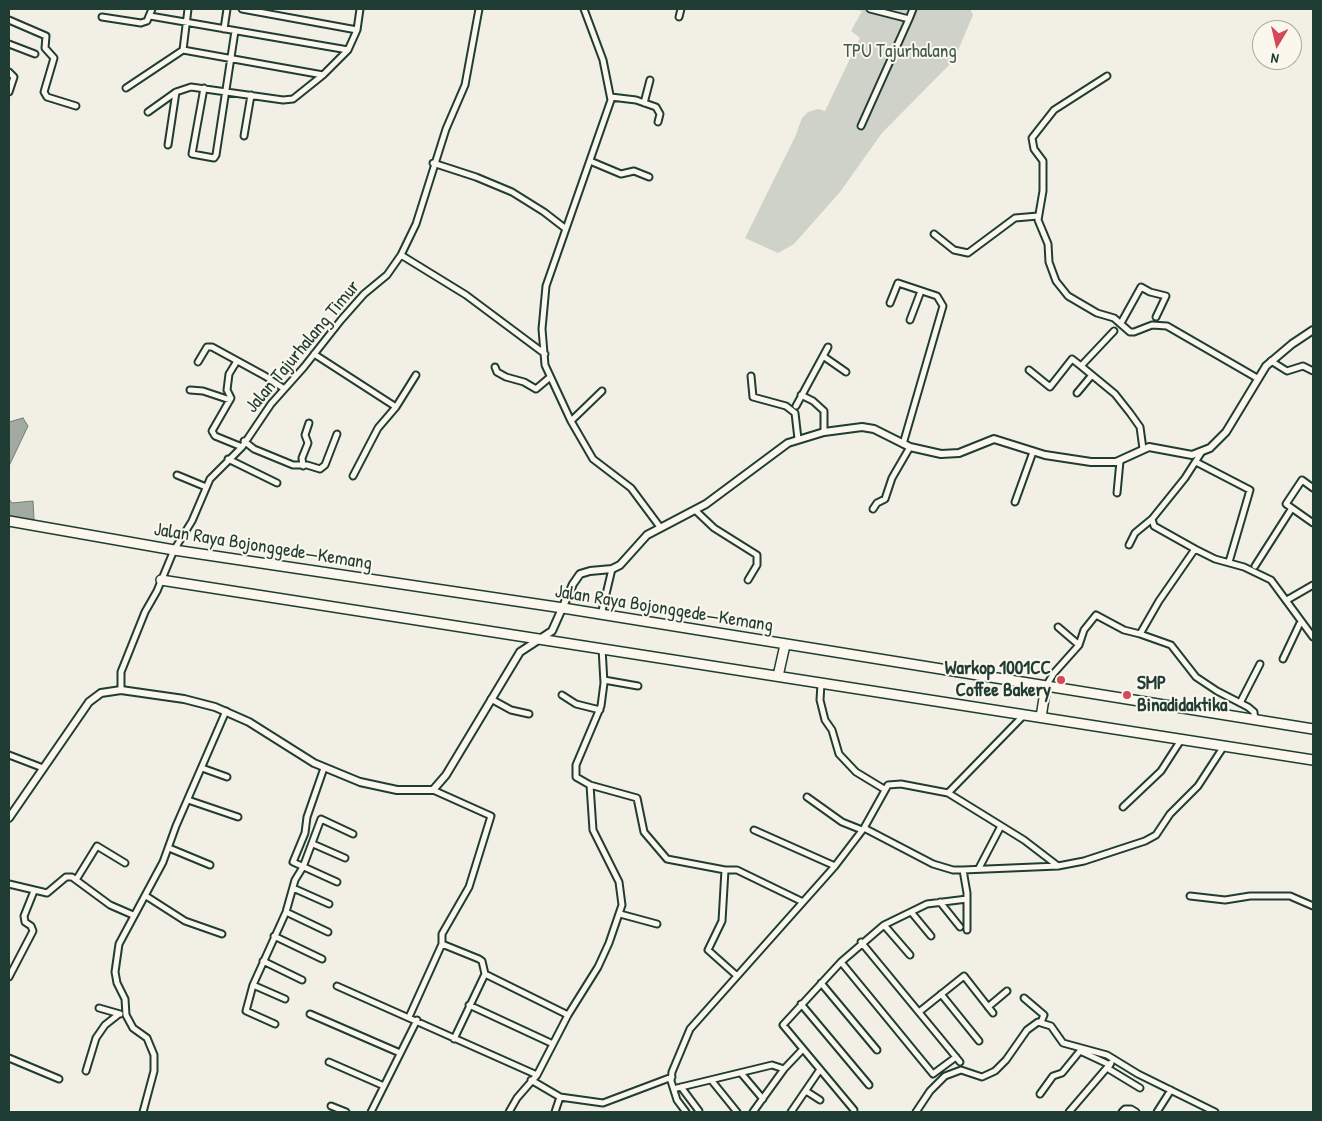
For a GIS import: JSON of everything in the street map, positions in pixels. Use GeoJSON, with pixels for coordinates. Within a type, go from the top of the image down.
{"type":"FeatureCollection","features":[{"type":"Feature","properties":{"kind":"highway","name":"Jalan Raya Bojonggede—Kemang"},"geometry":{"type":"LineString","coordinates":[[9,521],[174,550],[563,608],[1313,729]]}},
{"type":"Feature","properties":{"kind":"highway"},"geometry":{"type":"LineString","coordinates":[[162,580],[544,638],[821,684],[1313,760]]}},
{"type":"Feature","properties":{"kind":"highway"},"geometry":{"type":"LineString","coordinates":[[778,676],[785,645]]}},
{"type":"Feature","properties":{"kind":"highway"},"geometry":{"type":"LineString","coordinates":[[1040,717],[1046,686]]}},
{"type":"Feature","properties":{"kind":"street"},"geometry":{"type":"LineString","coordinates":[[102,17],[141,23],[147,21],[152,9]]}},
{"type":"Feature","properties":{"kind":"street"},"geometry":{"type":"LineString","coordinates":[[183,50],[188,9]]}},
{"type":"Feature","properties":{"kind":"street"},"geometry":{"type":"LineString","coordinates":[[224,29],[227,9]]}},
{"type":"Feature","properties":{"kind":"street"},"geometry":{"type":"LineString","coordinates":[[242,9],[358,30]]}},
{"type":"Feature","properties":{"kind":"street"},"geometry":{"type":"LineString","coordinates":[[148,112],[176,92],[191,87],[293,99],[324,75],[348,50],[358,30],[360,9]]}},
{"type":"Feature","properties":{"kind":"street","name":"Jalan Tajurhalang Timur"},"geometry":{"type":"LineString","coordinates":[[121,690],[121,672],[145,612],[162,580],[174,550],[192,521],[206,487],[228,459],[243,444],[283,388],[364,294],[386,275],[401,256],[416,224],[433,164],[465,85],[476,38],[479,9]]}},
{"type":"Feature","properties":{"kind":"street"},"geometry":{"type":"LineString","coordinates":[[584,9],[604,60],[611,97],[544,298],[542,329],[545,354],[549,378],[593,458],[631,488],[660,527]]}},
{"type":"Feature","properties":{"kind":"street"},"geometry":{"type":"LineString","coordinates":[[679,17],[681,9]]}},
{"type":"Feature","properties":{"kind":"street"},"geometry":{"type":"LineString","coordinates":[[870,9],[909,19]]}},
{"type":"Feature","properties":{"kind":"street"},"geometry":{"type":"LineString","coordinates":[[861,126],[913,9]]}},
{"type":"Feature","properties":{"kind":"street"},"geometry":{"type":"LineString","coordinates":[[150,16],[348,50]]}},
{"type":"Feature","properties":{"kind":"street"},"geometry":{"type":"LineString","coordinates":[[9,20],[46,36],[45,48],[54,58],[44,92],[47,97],[76,106]]}},
{"type":"Feature","properties":{"kind":"street"},"geometry":{"type":"LineString","coordinates":[[204,88],[192,154],[214,158],[235,31]]}},
{"type":"Feature","properties":{"kind":"street"},"geometry":{"type":"LineString","coordinates":[[9,44],[35,54]]}},
{"type":"Feature","properties":{"kind":"street"},"geometry":{"type":"LineString","coordinates":[[126,88],[183,50],[324,75]]}},
{"type":"Feature","properties":{"kind":"street"},"geometry":{"type":"LineString","coordinates":[[9,72],[14,75],[9,92]]}},
{"type":"Feature","properties":{"kind":"street"},"geometry":{"type":"LineString","coordinates":[[1107,76],[1054,110],[1032,138],[1034,149],[1043,161],[1043,191],[1038,216],[1039,224],[1048,244],[1051,270],[1061,289],[1068,296],[1097,313],[1121,322],[1134,332],[1152,325],[1170,327],[1257,378]]}},
{"type":"Feature","properties":{"kind":"street"},"geometry":{"type":"LineString","coordinates":[[644,103],[650,80]]}},
{"type":"Feature","properties":{"kind":"street"},"geometry":{"type":"LineString","coordinates":[[168,145],[176,92]]}},
{"type":"Feature","properties":{"kind":"street"},"geometry":{"type":"LineString","coordinates":[[244,136],[251,95]]}},
{"type":"Feature","properties":{"kind":"street"},"geometry":{"type":"LineString","coordinates":[[611,97],[644,103],[659,110],[658,122]]}},
{"type":"Feature","properties":{"kind":"street"},"geometry":{"type":"LineString","coordinates":[[590,161],[621,174],[634,171],[649,177]]}},
{"type":"Feature","properties":{"kind":"street"},"geometry":{"type":"LineString","coordinates":[[433,164],[476,177],[512,192],[544,212],[566,230]]}},
{"type":"Feature","properties":{"kind":"street"},"geometry":{"type":"LineString","coordinates":[[934,234],[954,250],[968,253],[1015,218],[1038,216]]}},
{"type":"Feature","properties":{"kind":"street"},"geometry":{"type":"LineString","coordinates":[[401,256],[466,295],[545,354]]}},
{"type":"Feature","properties":{"kind":"street"},"geometry":{"type":"LineString","coordinates":[[873,509],[877,503],[885,498],[906,445],[943,306],[937,296],[898,283],[890,303]]}},
{"type":"Feature","properties":{"kind":"street"},"geometry":{"type":"LineString","coordinates":[[1121,322],[1141,287],[1150,292],[1166,296],[1156,317]]}},
{"type":"Feature","properties":{"kind":"street"},"geometry":{"type":"LineString","coordinates":[[910,320],[921,290]]}},
{"type":"Feature","properties":{"kind":"street"},"geometry":{"type":"LineString","coordinates":[[1081,366],[1114,330]]}},
{"type":"Feature","properties":{"kind":"street"},"geometry":{"type":"LineString","coordinates":[[433,790],[446,776],[520,652],[544,638],[552,630],[573,584],[580,574],[612,569],[620,565],[648,535],[706,504],[780,447],[798,439],[824,432],[869,427],[906,445],[936,454],[953,454],[994,439],[1033,452],[1074,461],[1106,463],[1120,461],[1142,449],[1155,447],[1182,454],[1201,453],[1210,448],[1226,432],[1257,378],[1271,361],[1313,330]]}},
{"type":"Feature","properties":{"kind":"street"},"geometry":{"type":"LineString","coordinates":[[198,362],[208,346],[283,388]]}},
{"type":"Feature","properties":{"kind":"street"},"geometry":{"type":"LineString","coordinates":[[796,406],[828,347]]}},
{"type":"Feature","properties":{"kind":"street"},"geometry":{"type":"LineString","coordinates":[[314,354],[396,406]]}},
{"type":"Feature","properties":{"kind":"street"},"geometry":{"type":"LineString","coordinates":[[823,356],[846,372]]}},
{"type":"Feature","properties":{"kind":"street"},"geometry":{"type":"LineString","coordinates":[[1029,370],[1050,387],[1072,359],[1115,394],[1130,413],[1140,427],[1142,449]]}},
{"type":"Feature","properties":{"kind":"street"},"geometry":{"type":"LineString","coordinates":[[237,361],[229,374],[227,390],[230,394],[230,400],[212,430],[213,434],[243,444],[293,465],[322,469],[337,434]]}},
{"type":"Feature","properties":{"kind":"street"},"geometry":{"type":"LineString","coordinates":[[1271,361],[1287,371],[1303,366],[1313,371]]}},
{"type":"Feature","properties":{"kind":"street"},"geometry":{"type":"LineString","coordinates":[[495,367],[497,372],[506,377],[524,382],[536,389],[549,378]]}},
{"type":"Feature","properties":{"kind":"street"},"geometry":{"type":"LineString","coordinates":[[1077,393],[1092,375]]}},
{"type":"Feature","properties":{"kind":"street"},"geometry":{"type":"LineString","coordinates":[[353,476],[378,428],[396,406],[416,376]]}},
{"type":"Feature","properties":{"kind":"street"},"geometry":{"type":"LineString","coordinates":[[751,376],[753,397],[786,406],[795,413],[798,439]]}},
{"type":"Feature","properties":{"kind":"street"},"geometry":{"type":"LineString","coordinates":[[190,390],[203,390],[230,400]]}},
{"type":"Feature","properties":{"kind":"street"},"geometry":{"type":"LineString","coordinates":[[571,421],[602,391]]}},
{"type":"Feature","properties":{"kind":"street"},"geometry":{"type":"LineString","coordinates":[[802,395],[813,401],[824,411],[824,432]]}},
{"type":"Feature","properties":{"kind":"street"},"geometry":{"type":"LineString","coordinates":[[303,466],[302,458],[308,442],[305,434],[309,422]]}},
{"type":"Feature","properties":{"kind":"street"},"geometry":{"type":"LineString","coordinates":[[1015,502],[1033,452]]}},
{"type":"Feature","properties":{"kind":"street"},"geometry":{"type":"LineString","coordinates":[[1128,545],[1135,533],[1152,519],[1201,453]]}},
{"type":"Feature","properties":{"kind":"street"},"geometry":{"type":"LineString","coordinates":[[228,459],[277,483]]}},
{"type":"Feature","properties":{"kind":"street"},"geometry":{"type":"LineString","coordinates":[[1117,493],[1120,461]]}},
{"type":"Feature","properties":{"kind":"street"},"geometry":{"type":"LineString","coordinates":[[1196,462],[1250,490],[1229,562]]}},
{"type":"Feature","properties":{"kind":"street"},"geometry":{"type":"LineString","coordinates":[[177,475],[206,487]]}},
{"type":"Feature","properties":{"kind":"street"},"geometry":{"type":"LineString","coordinates":[[1313,488],[1302,480],[1286,504],[1313,523]]}},
{"type":"Feature","properties":{"kind":"street"},"geometry":{"type":"LineString","coordinates":[[1255,566],[1292,508]]}},
{"type":"Feature","properties":{"kind":"street"},"geometry":{"type":"LineString","coordinates":[[695,510],[714,528],[757,554],[757,565],[748,580]]}},
{"type":"Feature","properties":{"kind":"street"},"geometry":{"type":"LineString","coordinates":[[1152,519],[1154,526],[1195,549],[1215,559],[1229,562],[1267,578],[1287,600],[1313,637]]}},
{"type":"Feature","properties":{"kind":"street"},"geometry":{"type":"LineString","coordinates":[[1140,634],[1159,601],[1195,549]]}},
{"type":"Feature","properties":{"kind":"street"},"geometry":{"type":"LineString","coordinates":[[601,615],[612,569]]}},
{"type":"Feature","properties":{"kind":"street"},"geometry":{"type":"LineString","coordinates":[[1287,600],[1313,585]]}},
{"type":"Feature","properties":{"kind":"street"},"geometry":{"type":"LineString","coordinates":[[1046,686],[1054,673],[1080,645],[1084,630],[1096,615],[1124,630],[1171,645],[1177,650],[1196,677],[1252,709],[1255,720]]}},
{"type":"Feature","properties":{"kind":"street"},"geometry":{"type":"LineString","coordinates":[[1283,659],[1301,621]]}},
{"type":"Feature","properties":{"kind":"street"},"geometry":{"type":"LineString","coordinates":[[1058,627],[1080,645]]}},
{"type":"Feature","properties":{"kind":"street"},"geometry":{"type":"LineString","coordinates":[[602,648],[601,662],[604,680],[600,710],[575,772],[576,777],[590,784],[630,795],[639,800],[641,826],[646,835],[667,859],[725,870],[736,870],[803,902]]}},
{"type":"Feature","properties":{"kind":"street"},"geometry":{"type":"LineString","coordinates":[[1240,703],[1260,664]]}},
{"type":"Feature","properties":{"kind":"street"},"geometry":{"type":"LineString","coordinates":[[604,680],[638,686]]}},
{"type":"Feature","properties":{"kind":"street"},"geometry":{"type":"LineString","coordinates":[[821,684],[820,700],[825,720],[832,730],[839,754],[856,772],[884,788]]}},
{"type":"Feature","properties":{"kind":"street"},"geometry":{"type":"LineString","coordinates":[[9,818],[89,702],[101,693],[121,690],[184,698],[226,711],[324,768],[373,786],[411,791],[433,790],[490,816],[469,887],[442,934],[442,944],[409,1017]]}},
{"type":"Feature","properties":{"kind":"street"},"geometry":{"type":"LineString","coordinates":[[562,695],[576,704],[600,710]]}},
{"type":"Feature","properties":{"kind":"street"},"geometry":{"type":"LineString","coordinates":[[491,699],[511,710],[530,714]]}},
{"type":"Feature","properties":{"kind":"street"},"geometry":{"type":"LineString","coordinates":[[143,1112],[154,1071],[153,1050],[147,1038],[133,1028],[126,1015],[125,999],[116,983],[115,972],[119,944],[133,915],[146,896],[169,848],[226,711]]}},
{"type":"Feature","properties":{"kind":"street"},"geometry":{"type":"LineString","coordinates":[[948,793],[1024,716]]}},
{"type":"Feature","properties":{"kind":"street"},"geometry":{"type":"LineString","coordinates":[[1123,808],[1161,771],[1181,740]]}},
{"type":"Feature","properties":{"kind":"street"},"geometry":{"type":"LineString","coordinates":[[807,797],[842,822],[863,829],[933,864],[953,870],[979,868],[1039,869],[1084,861],[1133,845],[1156,835],[1170,814],[1198,786],[1224,746]]}},
{"type":"Feature","properties":{"kind":"street"},"geometry":{"type":"LineString","coordinates":[[9,755],[43,768]]}},
{"type":"Feature","properties":{"kind":"street"},"geometry":{"type":"LineString","coordinates":[[202,768],[227,777]]}},
{"type":"Feature","properties":{"kind":"street"},"geometry":{"type":"LineString","coordinates":[[324,768],[306,817],[305,834],[293,862],[337,882]]}},
{"type":"Feature","properties":{"kind":"street"},"geometry":{"type":"LineString","coordinates":[[508,1112],[531,1080],[537,1075],[568,1015],[598,967],[620,914],[621,895],[619,882],[593,830],[590,784]]}},
{"type":"Feature","properties":{"kind":"street"},"geometry":{"type":"LineString","coordinates":[[686,1112],[677,1100],[672,1077],[690,1029],[834,866],[863,829],[884,788],[891,784],[902,784],[948,793],[1001,826],[1058,866]]}},
{"type":"Feature","properties":{"kind":"street"},"geometry":{"type":"LineString","coordinates":[[188,800],[238,817]]}},
{"type":"Feature","properties":{"kind":"street"},"geometry":{"type":"LineString","coordinates":[[275,1024],[246,1011],[253,985],[286,912],[293,888],[313,844],[321,819],[353,834]]}},
{"type":"Feature","properties":{"kind":"street"},"geometry":{"type":"LineString","coordinates":[[979,868],[1001,826]]}},
{"type":"Feature","properties":{"kind":"street"},"geometry":{"type":"LineString","coordinates":[[754,830],[834,866]]}},
{"type":"Feature","properties":{"kind":"street"},"geometry":{"type":"LineString","coordinates":[[313,844],[345,858]]}},
{"type":"Feature","properties":{"kind":"street"},"geometry":{"type":"LineString","coordinates":[[76,880],[97,846],[125,863]]}},
{"type":"Feature","properties":{"kind":"street"},"geometry":{"type":"LineString","coordinates":[[169,848],[210,865]]}},
{"type":"Feature","properties":{"kind":"street"},"geometry":{"type":"LineString","coordinates":[[725,870],[722,921],[708,950],[736,975]]}},
{"type":"Feature","properties":{"kind":"street"},"geometry":{"type":"LineString","coordinates":[[963,870],[967,899],[966,930]]}},
{"type":"Feature","properties":{"kind":"street"},"geometry":{"type":"LineString","coordinates":[[9,884],[47,893],[66,877],[76,880],[110,905],[133,915]]}},
{"type":"Feature","properties":{"kind":"street"},"geometry":{"type":"LineString","coordinates":[[293,888],[329,904]]}},
{"type":"Feature","properties":{"kind":"street"},"geometry":{"type":"LineString","coordinates":[[9,977],[33,931],[31,926],[24,920],[24,916],[34,891]]}},
{"type":"Feature","properties":{"kind":"street"},"geometry":{"type":"LineString","coordinates":[[146,896],[185,921],[222,934]]}},
{"type":"Feature","properties":{"kind":"street"},"geometry":{"type":"LineString","coordinates":[[1190,896],[1225,900],[1250,896],[1290,896],[1313,906]]}},
{"type":"Feature","properties":{"kind":"street"},"geometry":{"type":"LineString","coordinates":[[854,1110],[819,1071],[783,1026],[801,1004],[861,942],[884,925],[912,913],[927,904],[967,899]]}},
{"type":"Feature","properties":{"kind":"street"},"geometry":{"type":"LineString","coordinates":[[940,902],[960,927]]}},
{"type":"Feature","properties":{"kind":"street"},"geometry":{"type":"LineString","coordinates":[[286,912],[328,932]]}},
{"type":"Feature","properties":{"kind":"street"},"geometry":{"type":"LineString","coordinates":[[912,913],[931,936]]}},
{"type":"Feature","properties":{"kind":"street"},"geometry":{"type":"LineString","coordinates":[[620,914],[656,924]]}},
{"type":"Feature","properties":{"kind":"street"},"geometry":{"type":"LineString","coordinates":[[884,925],[910,955]]}},
{"type":"Feature","properties":{"kind":"street"},"geometry":{"type":"LineString","coordinates":[[274,936],[322,959]]}},
{"type":"Feature","properties":{"kind":"street"},"geometry":{"type":"LineString","coordinates":[[861,942],[960,1062]]}},
{"type":"Feature","properties":{"kind":"street"},"geometry":{"type":"LineString","coordinates":[[442,944],[482,961],[485,974],[454,1039]]}},
{"type":"Feature","properties":{"kind":"street"},"geometry":{"type":"LineString","coordinates":[[263,961],[302,980]]}},
{"type":"Feature","properties":{"kind":"street"},"geometry":{"type":"LineString","coordinates":[[841,962],[933,1074],[956,1057]]}},
{"type":"Feature","properties":{"kind":"street"},"geometry":{"type":"LineString","coordinates":[[485,974],[568,1015]]}},
{"type":"Feature","properties":{"kind":"street"},"geometry":{"type":"LineString","coordinates":[[919,1012],[964,976],[993,1013]]}},
{"type":"Feature","properties":{"kind":"street"},"geometry":{"type":"LineString","coordinates":[[821,983],[877,1050]]}},
{"type":"Feature","properties":{"kind":"street"},"geometry":{"type":"LineString","coordinates":[[253,985],[284,999]]}},
{"type":"Feature","properties":{"kind":"street"},"geometry":{"type":"LineString","coordinates":[[337,986],[537,1075]]}},
{"type":"Feature","properties":{"kind":"street"},"geometry":{"type":"LineString","coordinates":[[988,1007],[1007,991]]}},
{"type":"Feature","properties":{"kind":"street"},"geometry":{"type":"LineString","coordinates":[[941,994],[979,1041]]}},
{"type":"Feature","properties":{"kind":"street"},"geometry":{"type":"LineString","coordinates":[[1024,998],[1044,1015],[1041,1022]]}},
{"type":"Feature","properties":{"kind":"street"},"geometry":{"type":"LineString","coordinates":[[801,1004],[869,1085]]}},
{"type":"Feature","properties":{"kind":"street"},"geometry":{"type":"LineString","coordinates":[[469,1005],[553,1044]]}},
{"type":"Feature","properties":{"kind":"street"},"geometry":{"type":"LineString","coordinates":[[99,1008],[126,1015]]}},
{"type":"Feature","properties":{"kind":"street"},"geometry":{"type":"LineString","coordinates":[[86,1072],[96,1038],[105,1025],[119,1014]]}},
{"type":"Feature","properties":{"kind":"street"},"geometry":{"type":"LineString","coordinates":[[310,1014],[400,1053]]}},
{"type":"Feature","properties":{"kind":"street"},"geometry":{"type":"LineString","coordinates":[[371,1112],[417,1020]]}},
{"type":"Feature","properties":{"kind":"street"},"geometry":{"type":"LineString","coordinates":[[916,1112],[930,1091],[945,1076],[962,1070],[982,1077],[995,1071],[1006,1060],[1034,1023],[1041,1022],[1051,1026],[1063,1042],[1099,1052],[1215,1112]]}},
{"type":"Feature","properties":{"kind":"street"},"geometry":{"type":"LineString","coordinates":[[753,1112],[784,1069],[802,1050]]}},
{"type":"Feature","properties":{"kind":"street"},"geometry":{"type":"LineString","coordinates":[[1040,1094],[1053,1076],[1062,1073],[1080,1051],[1108,1066],[1140,1088]]}},
{"type":"Feature","properties":{"kind":"street"},"geometry":{"type":"LineString","coordinates":[[9,1058],[59,1079]]}},
{"type":"Feature","properties":{"kind":"street"},"geometry":{"type":"LineString","coordinates":[[1069,1112],[1114,1059]]}},
{"type":"Feature","properties":{"kind":"street"},"geometry":{"type":"LineString","coordinates":[[329,1062],[384,1086]]}},
{"type":"Feature","properties":{"kind":"street"},"geometry":{"type":"LineString","coordinates":[[699,1111],[679,1088],[772,1066],[784,1069]]}},
{"type":"Feature","properties":{"kind":"street"},"geometry":{"type":"LineString","coordinates":[[791,1112],[819,1071]]}},
{"type":"Feature","properties":{"kind":"street"},"geometry":{"type":"LineString","coordinates":[[741,1073],[763,1099]]}},
{"type":"Feature","properties":{"kind":"street"},"geometry":{"type":"LineString","coordinates":[[531,1080],[560,1097],[603,1104],[672,1077]]}},
{"type":"Feature","properties":{"kind":"street"},"geometry":{"type":"LineString","coordinates":[[712,1081],[737,1112]]}},
{"type":"Feature","properties":{"kind":"street"},"geometry":{"type":"LineString","coordinates":[[1157,1112],[1171,1090]]}},
{"type":"Feature","properties":{"kind":"street"},"geometry":{"type":"LineString","coordinates":[[806,1091],[820,1100]]}},
{"type":"Feature","properties":{"kind":"street"},"geometry":{"type":"LineString","coordinates":[[555,1112],[560,1097]]}},
{"type":"Feature","properties":{"kind":"street"},"geometry":{"type":"LineString","coordinates":[[331,1106],[346,1112]]}},
{"type":"Feature","properties":{"kind":"street"},"geometry":{"type":"LineString","coordinates":[[1122,1112],[1125,1109],[1130,1109],[1136,1112]]}},
{"type":"Feature","properties":{"kind":"green space","name":"TPU Tajurhalang"},"geometry":{"type":"Polygon","coordinates":[[[852,9],[970,9],[973,15],[954,60],[882,133],[840,192],[794,244],[778,253],[745,238],[795,137],[802,118],[808,112],[818,109],[825,111],[860,38],[851,31],[862,11],[852,9]]]}},
{"type":"Feature","properties":{"kind":"shaded area"},"geometry":{"type":"Polygon","coordinates":[[[23,418],[28,426],[9,466],[9,422],[23,418]]]}},
{"type":"Feature","properties":{"kind":"shaded area"},"geometry":{"type":"Polygon","coordinates":[[[9,499],[12,503],[33,501],[34,519],[31,527],[9,522],[9,499]]]}},
{"type":"Feature","properties":{"kind":"place","name":"Warkop 1001CC Coffee Bakery"},"geometry":{"type":"Point","coordinates":[1061,680]}},
{"type":"Feature","properties":{"kind":"place","name":"SMP Binadidaktika"},"geometry":{"type":"Point","coordinates":[1127,695]}}]}
